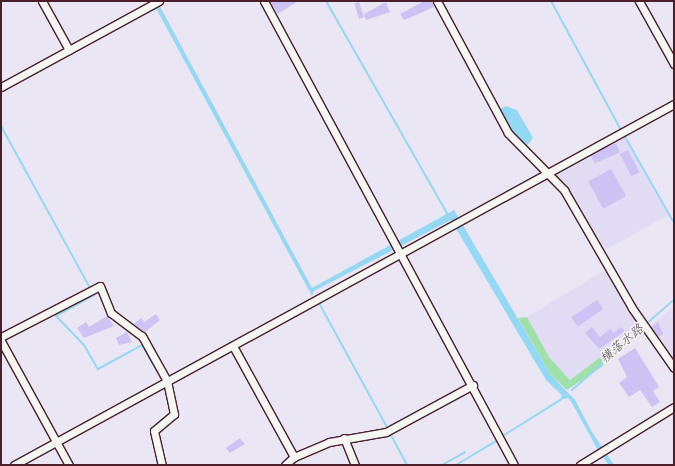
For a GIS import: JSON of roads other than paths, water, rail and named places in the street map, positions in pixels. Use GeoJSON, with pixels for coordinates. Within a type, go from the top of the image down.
{"type":"FeatureCollection","features":[{"type":"Feature","properties":{"kind":"street"},"geometry":{"type":"LineString","coordinates":[[42,1],[69,50]]}},
{"type":"Feature","properties":{"kind":"street"},"geometry":{"type":"LineString","coordinates":[[1,87],[159,1]]}},
{"type":"Feature","properties":{"kind":"street"},"geometry":{"type":"LineString","coordinates":[[264,1],[473,385],[514,465]]}},
{"type":"Feature","properties":{"kind":"street"},"geometry":{"type":"LineString","coordinates":[[437,1],[508,133],[564,190],[641,322],[674,368]]}},
{"type":"Feature","properties":{"kind":"street"},"geometry":{"type":"LineString","coordinates":[[639,1],[674,64]]}},
{"type":"Feature","properties":{"kind":"street"},"geometry":{"type":"LineString","coordinates":[[14,465],[546,172],[674,104]]}},
{"type":"Feature","properties":{"kind":"street"},"geometry":{"type":"LineString","coordinates":[[1,337],[98,285],[116,319],[146,341],[167,381],[174,414],[154,431],[162,465]]}},
{"type":"Feature","properties":{"kind":"street"},"geometry":{"type":"LineString","coordinates":[[1,341],[69,465]]}},
{"type":"Feature","properties":{"kind":"street"},"geometry":{"type":"LineString","coordinates":[[232,346],[294,457]]}},
{"type":"Feature","properties":{"kind":"street"},"geometry":{"type":"LineString","coordinates":[[285,465],[294,457],[313,447],[344,438],[389,430],[473,385]]}},
{"type":"Feature","properties":{"kind":"street"},"geometry":{"type":"LineString","coordinates":[[580,465],[602,453],[674,407]]}},
{"type":"Feature","properties":{"kind":"street"},"geometry":{"type":"LineString","coordinates":[[344,438],[355,465]]}},
{"type":"Feature","properties":{"kind":"water"},"geometry":{"type":"Polygon","coordinates":[[[152,1],[157,1],[312,288],[454,210],[551,375],[575,400],[592,432],[614,465],[609,465],[599,452],[568,398],[560,400],[562,395],[546,380],[451,220],[314,291],[312,296],[152,1]]]}},
{"type":"Feature","properties":{"kind":"water"},"geometry":{"type":"Polygon","coordinates":[[[506,106],[517,110],[533,138],[525,148],[512,132],[500,109],[506,106]]]}},
{"type":"Feature","properties":{"kind":"waterway"},"geometry":{"type":"LineString","coordinates":[[326,1],[447,213]]}},
{"type":"Feature","properties":{"kind":"waterway"},"geometry":{"type":"LineString","coordinates":[[551,1],[620,128]]}},
{"type":"Feature","properties":{"kind":"waterway"},"geometry":{"type":"LineString","coordinates":[[1,126],[89,286]]}},
{"type":"Feature","properties":{"kind":"waterway"},"geometry":{"type":"LineString","coordinates":[[624,135],[674,223]]}},
{"type":"Feature","properties":{"kind":"waterway"},"geometry":{"type":"LineString","coordinates":[[92,292],[94,295],[56,316],[84,345],[98,369],[142,345],[161,378]]}},
{"type":"Feature","properties":{"kind":"waterway","name":"横落水路"},"geometry":{"type":"LineString","coordinates":[[646,324],[674,300]]}},
{"type":"Feature","properties":{"kind":"waterway"},"geometry":{"type":"LineString","coordinates":[[319,303],[388,429]]}},
{"type":"Feature","properties":{"kind":"waterway","name":"横落水路"},"geometry":{"type":"LineString","coordinates":[[572,390],[643,328]]}},
{"type":"Feature","properties":{"kind":"waterway","name":"横落水路"},"geometry":{"type":"LineString","coordinates":[[501,437],[560,400]]}},
{"type":"Feature","properties":{"kind":"waterway"},"geometry":{"type":"LineString","coordinates":[[151,430],[163,419]]}},
{"type":"Feature","properties":{"kind":"waterway"},"geometry":{"type":"LineString","coordinates":[[390,433],[407,465]]}},
{"type":"Feature","properties":{"kind":"waterway","name":"横落水路"},"geometry":{"type":"LineString","coordinates":[[456,465],[498,440]]}},
{"type":"Feature","properties":{"kind":"waterway"},"geometry":{"type":"LineString","coordinates":[[442,465],[465,452]]}},
{"type":"Feature","properties":{"kind":"waterway"},"geometry":{"type":"LineString","coordinates":[[156,454],[158,465]]}}]}
